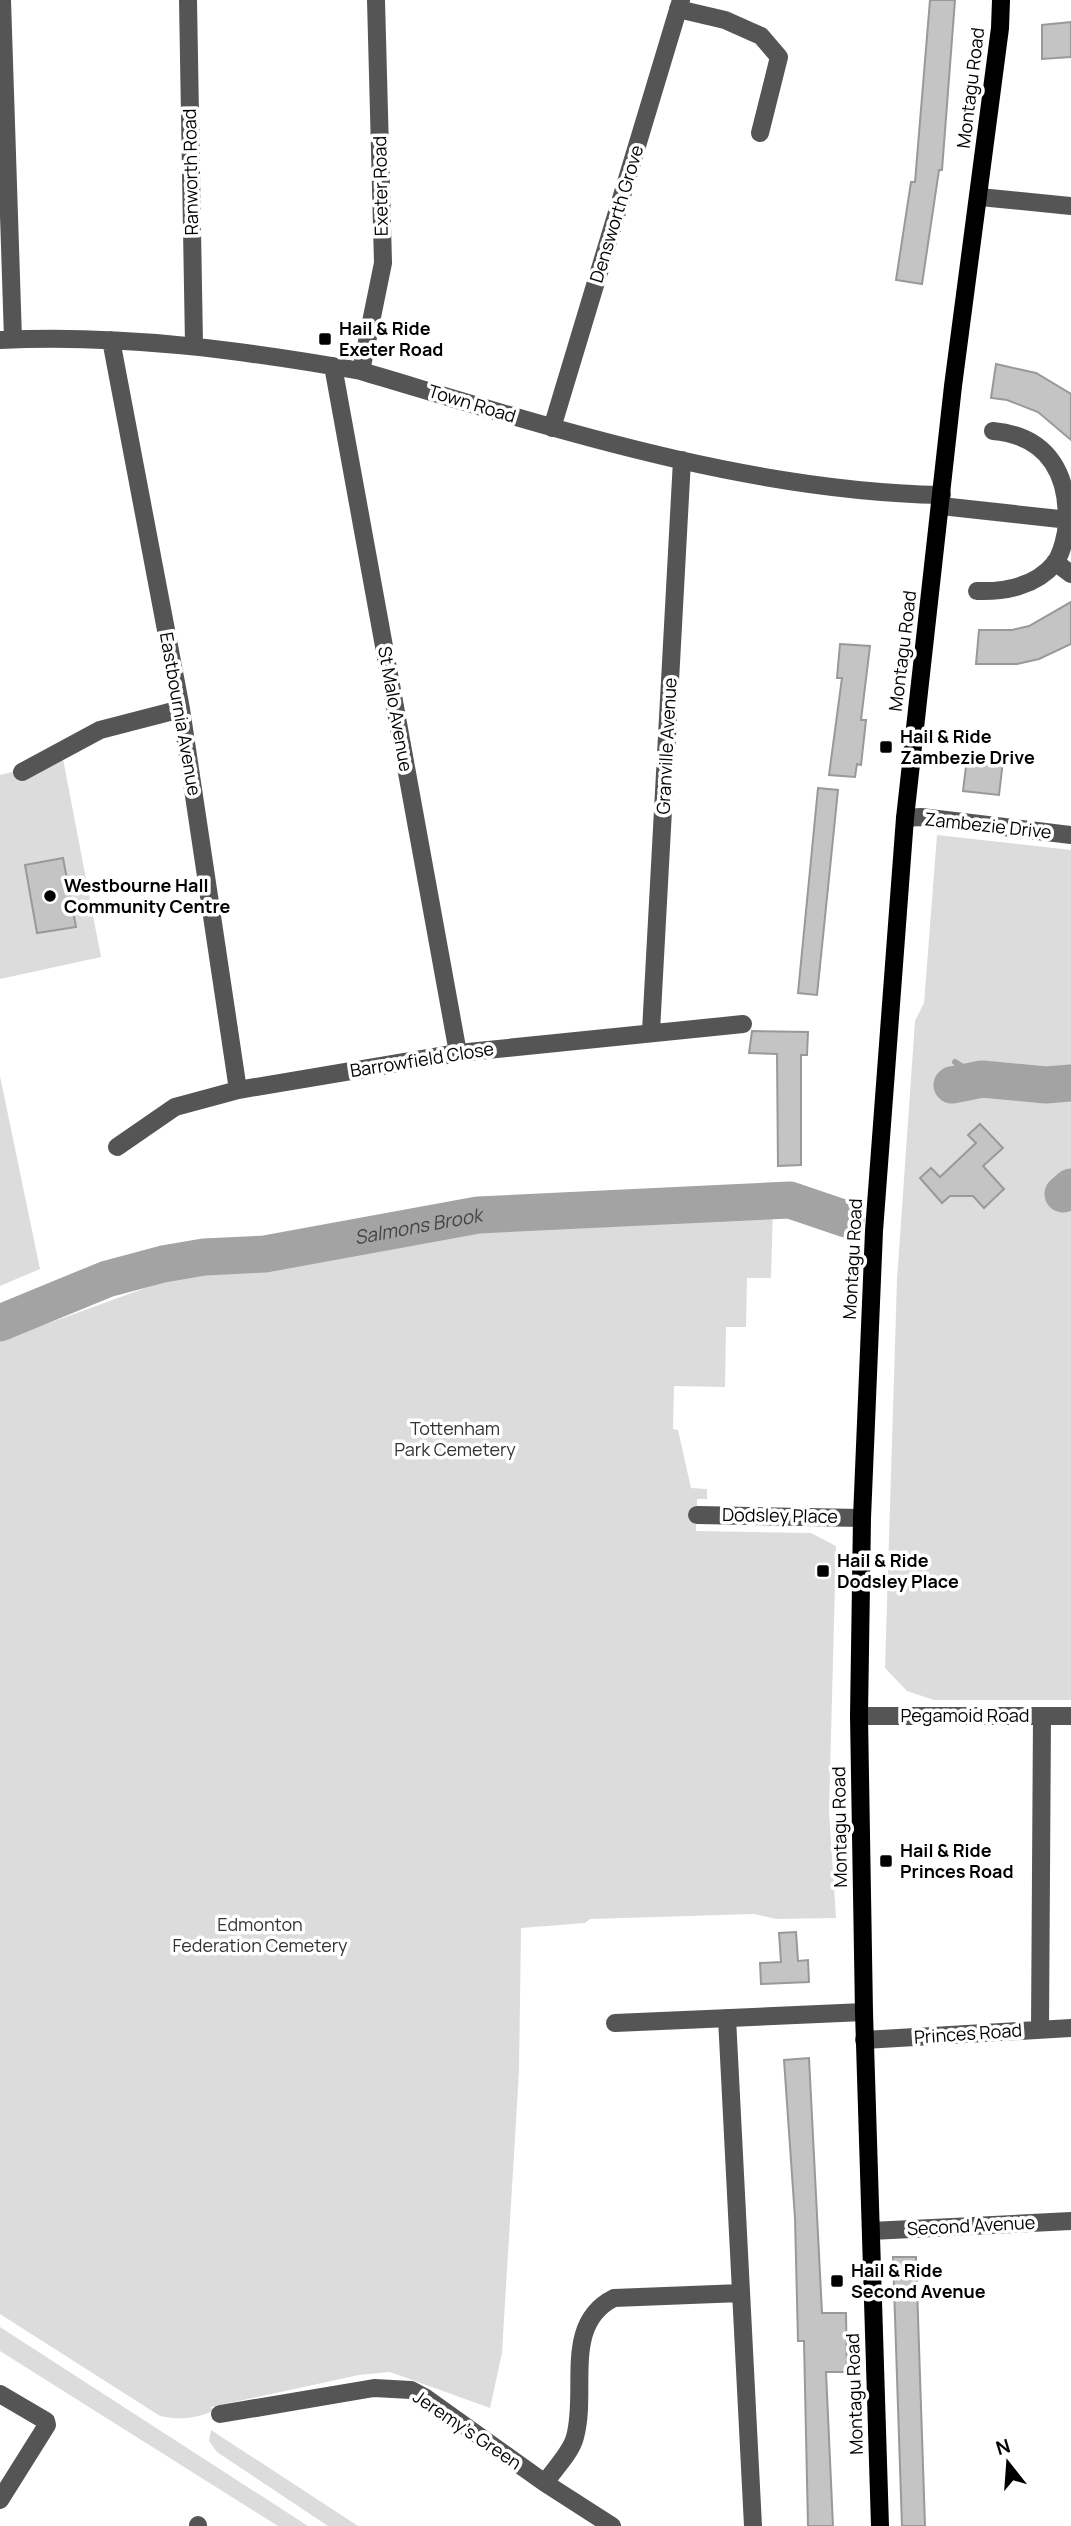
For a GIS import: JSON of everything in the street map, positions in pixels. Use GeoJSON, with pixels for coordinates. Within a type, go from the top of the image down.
{"type":"FeatureCollection","features":[{"type":"Feature","properties":{"kind":"main road","name":"Montagu Road"},"geometry":{"type":"LineString","coordinates":[[880,2526],[864,2040],[859,1716],[862,1518],[874,1231],[905,818],[953,386],[980,197],[1001,0]]}},
{"type":"Feature","properties":{"kind":"street"},"geometry":{"type":"LineString","coordinates":[[2,0],[6,340]]}},
{"type":"Feature","properties":{"kind":"street","name":"Ranworth Road"},"geometry":{"type":"LineString","coordinates":[[188,0],[194,344]]}},
{"type":"Feature","properties":{"kind":"street","name":"Exeter Road"},"geometry":{"type":"LineString","coordinates":[[361,371],[383,262],[376,0]]}},
{"type":"Feature","properties":{"kind":"street"},"geometry":{"type":"LineString","coordinates":[[680,5],[761,36],[779,57],[760,133]]}},
{"type":"Feature","properties":{"kind":"street","name":"Densworth Grove"},"geometry":{"type":"LineString","coordinates":[[552,428],[680,5]]}},
{"type":"Feature","properties":{"kind":"street"},"geometry":{"type":"LineString","coordinates":[[980,197],[1071,206]]}},
{"type":"Feature","properties":{"kind":"street","name":"Town Road"},"geometry":{"type":"LineString","coordinates":[[6,340],[111,340],[194,344],[333,366],[361,371],[552,428],[682,460],[810,485],[941,500],[1069,520]]}},
{"type":"Feature","properties":{"kind":"street","name":"Eastbournia Avenue"},"geometry":{"type":"LineString","coordinates":[[111,340],[181,709],[238,1090]]}},
{"type":"Feature","properties":{"kind":"street","name":"St Malo Avenue"},"geometry":{"type":"LineString","coordinates":[[333,366],[458,1053]]}},
{"type":"Feature","properties":{"kind":"street"},"geometry":{"type":"LineString","coordinates":[[976,591],[997,592],[1021,586],[1055,562],[1069,520],[1068,475],[1044,450],[1028,439],[993,431]]}},
{"type":"Feature","properties":{"kind":"street","name":"Granville Avenue"},"geometry":{"type":"LineString","coordinates":[[651,1031],[682,460]]}},
{"type":"Feature","properties":{"kind":"street"},"geometry":{"type":"LineString","coordinates":[[1055,562],[1071,574]]}},
{"type":"Feature","properties":{"kind":"street"},"geometry":{"type":"LineString","coordinates":[[22,772],[100,730],[181,709]]}},
{"type":"Feature","properties":{"kind":"street","name":"Zambezie Drive"},"geometry":{"type":"LineString","coordinates":[[905,818],[921,817],[1071,835]]}},
{"type":"Feature","properties":{"kind":"street","name":"Barrowfield Close"},"geometry":{"type":"LineString","coordinates":[[117,1147],[175,1107],[238,1090],[458,1053],[651,1031],[743,1024]]}},
{"type":"Feature","properties":{"kind":"street","name":"Dodsley Place"},"geometry":{"type":"LineString","coordinates":[[697,1515],[862,1518]]}},
{"type":"Feature","properties":{"kind":"street","name":"Pegamoid Road"},"geometry":{"type":"LineString","coordinates":[[859,1716],[1071,1716]]}},
{"type":"Feature","properties":{"kind":"street"},"geometry":{"type":"LineString","coordinates":[[1040,2029],[1042,1716]]}},
{"type":"Feature","properties":{"kind":"street"},"geometry":{"type":"LineString","coordinates":[[615,2023],[864,2012]]}},
{"type":"Feature","properties":{"kind":"street"},"geometry":{"type":"LineString","coordinates":[[727,2018],[753,2526]]}},
{"type":"Feature","properties":{"kind":"street","name":"Princes Road"},"geometry":{"type":"LineString","coordinates":[[864,2040],[1071,2028]]}},
{"type":"Feature","properties":{"kind":"street","name":"Second Avenue"},"geometry":{"type":"LineString","coordinates":[[871,2231],[1071,2221]]}},
{"type":"Feature","properties":{"kind":"street"},"geometry":{"type":"LineString","coordinates":[[545,2483],[576,2435],[584,2327],[600,2305],[614,2298],[741,2293]]}},
{"type":"Feature","properties":{"kind":"street","name":"Jeremy's Green"},"geometry":{"type":"LineString","coordinates":[[220,2414],[374,2388],[411,2390],[612,2526]]}},
{"type":"Feature","properties":{"kind":"street"},"geometry":{"type":"LineString","coordinates":[[0,2393],[46,2421],[47,2426],[0,2500]]}},
{"type":"Feature","properties":{"kind":"green space"},"geometry":{"type":"Polygon","coordinates":[[[63,759],[101,957],[0,979],[0,775],[63,759]]]}},
{"type":"Feature","properties":{"kind":"green space"},"geometry":{"type":"Polygon","coordinates":[[[937,835],[1071,850],[1071,1700],[934,1700],[907,1691],[885,1668],[897,1280],[915,1021],[924,1003],[937,835]]]}},
{"type":"Feature","properties":{"kind":"green space"},"geometry":{"type":"Polygon","coordinates":[[[0,1076],[40,1269],[0,1286],[0,1076]]]}},
{"type":"Feature","properties":{"kind":"green space","name":"Edmonton Federation Cemetery"},"geometry":{"type":"Polygon","coordinates":[[[773,1207],[771,1278],[747,1278],[746,1327],[726,1327],[725,1387],[674,1386],[673,1429],[678,1430],[691,1488],[707,1489],[707,1499],[697,1499],[696,1531],[811,1533],[836,1546],[829,1812],[836,1918],[776,1919],[754,1914],[590,1919],[585,1923],[521,1928],[519,2071],[502,2353],[490,2408],[390,2372],[359,2375],[211,2407],[213,2411],[193,2417],[160,2416],[0,2314],[0,1341],[159,1283],[198,1276],[198,1262],[267,1258],[345,1241],[475,1220],[773,1207]]]}},
{"type":"Feature","properties":{"kind":"green space"},"geometry":{"type":"Polygon","coordinates":[[[0,2327],[308,2526],[278,2526],[0,2351],[0,2327]]]}},
{"type":"Feature","properties":{"kind":"green space"},"geometry":{"type":"Polygon","coordinates":[[[211,2430],[358,2526],[328,2526],[217,2452],[209,2441],[211,2430]]]}},
{"type":"Feature","properties":{"kind":"building"},"geometry":{"type":"Polygon","coordinates":[[[930,0],[955,0],[942,170],[939,170],[922,284],[896,280],[911,182],[915,182],[930,0]]]}},
{"type":"Feature","properties":{"kind":"building"},"geometry":{"type":"Polygon","coordinates":[[[1071,22],[1071,57],[1042,59],[1042,25],[1071,22]]]}},
{"type":"Feature","properties":{"kind":"building"},"geometry":{"type":"Polygon","coordinates":[[[996,364],[1036,373],[1071,394],[1071,440],[1038,412],[1007,400],[991,398],[996,364]]]}},
{"type":"Feature","properties":{"kind":"building"},"geometry":{"type":"Polygon","coordinates":[[[1071,602],[1071,644],[1039,659],[1017,664],[976,664],[979,630],[1012,630],[1029,626],[1071,602]]]}},
{"type":"Feature","properties":{"kind":"building"},"geometry":{"type":"Polygon","coordinates":[[[840,644],[870,646],[861,720],[866,720],[861,765],[857,764],[855,777],[829,775],[842,678],[837,678],[840,644]]]}},
{"type":"Feature","properties":{"kind":"building"},"geometry":{"type":"Polygon","coordinates":[[[967,758],[1003,761],[999,795],[963,791],[967,758]]]}},
{"type":"Feature","properties":{"kind":"building"},"geometry":{"type":"Polygon","coordinates":[[[818,788],[838,790],[817,995],[798,993],[818,788]]]}},
{"type":"Feature","properties":{"kind":"building","name":"Westbourne Hall Community Centre"},"geometry":{"type":"Polygon","coordinates":[[[63,858],[76,927],[37,933],[25,865],[63,858]]]}},
{"type":"Feature","properties":{"kind":"building"},"geometry":{"type":"Polygon","coordinates":[[[752,1031],[808,1032],[807,1055],[801,1055],[801,1165],[778,1166],[777,1054],[749,1053],[752,1031]]]}},
{"type":"Feature","properties":{"kind":"building"},"geometry":{"type":"Polygon","coordinates":[[[980,1124],[1003,1148],[983,1166],[1004,1189],[984,1208],[973,1196],[950,1196],[942,1203],[920,1178],[931,1168],[940,1177],[976,1143],[968,1135],[980,1124]]]}},
{"type":"Feature","properties":{"kind":"building"},"geometry":{"type":"Polygon","coordinates":[[[796,1932],[798,1961],[808,1960],[809,1982],[761,1984],[760,1963],[781,1962],[779,1933],[796,1932]]]}},
{"type":"Feature","properties":{"kind":"building"},"geometry":{"type":"Polygon","coordinates":[[[809,2058],[822,2313],[846,2313],[847,2372],[826,2372],[833,2526],[808,2526],[804,2341],[798,2341],[795,2218],[784,2060],[809,2058]]]}},
{"type":"Feature","properties":{"kind":"building"},"geometry":{"type":"Polygon","coordinates":[[[893,2257],[916,2257],[925,2526],[902,2526],[893,2257]]]}},
{"type":"Feature","properties":{"kind":"waterway"},"geometry":{"type":"LineString","coordinates":[[955,1062],[982,1079]]}},
{"type":"Feature","properties":{"kind":"waterway","name":"Salmons Brook"},"geometry":{"type":"LineString","coordinates":[[952,1085],[982,1079],[1046,1085],[1071,1083]]}},
{"type":"Feature","properties":{"kind":"waterway","name":"Salmons Brook"},"geometry":{"type":"LineString","coordinates":[[1063,1194],[1071,1187]]}},
{"type":"Feature","properties":{"kind":"waterway","name":"Salmons Brook"},"geometry":{"type":"LineString","coordinates":[[0,1323],[107,1279],[163,1264],[204,1257],[265,1254],[478,1215],[790,1200],[846,1219]]}},
{"type":"Feature","properties":{"kind":"place","name":"Hail & Ride Exeter Road"},"geometry":{"type":"Point","coordinates":[325,339]}},
{"type":"Feature","properties":{"kind":"place","name":"Hail & Ride Zambezie Drive"},"geometry":{"type":"Point","coordinates":[886,747]}},
{"type":"Feature","properties":{"kind":"place","name":"Westbourne Hall Community Centre"},"geometry":{"type":"Point","coordinates":[50,896]}},
{"type":"Feature","properties":{"kind":"place","name":"Hail & Ride Dodsley Place"},"geometry":{"type":"Point","coordinates":[823,1571]}},
{"type":"Feature","properties":{"kind":"place","name":"Hail & Ride Princes Road"},"geometry":{"type":"Point","coordinates":[886,1861]}},
{"type":"Feature","properties":{"kind":"place","name":"Hail & Ride Second Avenue"},"geometry":{"type":"Point","coordinates":[837,2281]}},
{"type":"Feature","properties":{"kind":"park label","name":"Tottenham Park Cemetery"},"geometry":{"type":"Point","coordinates":[455,1439]}}]}
